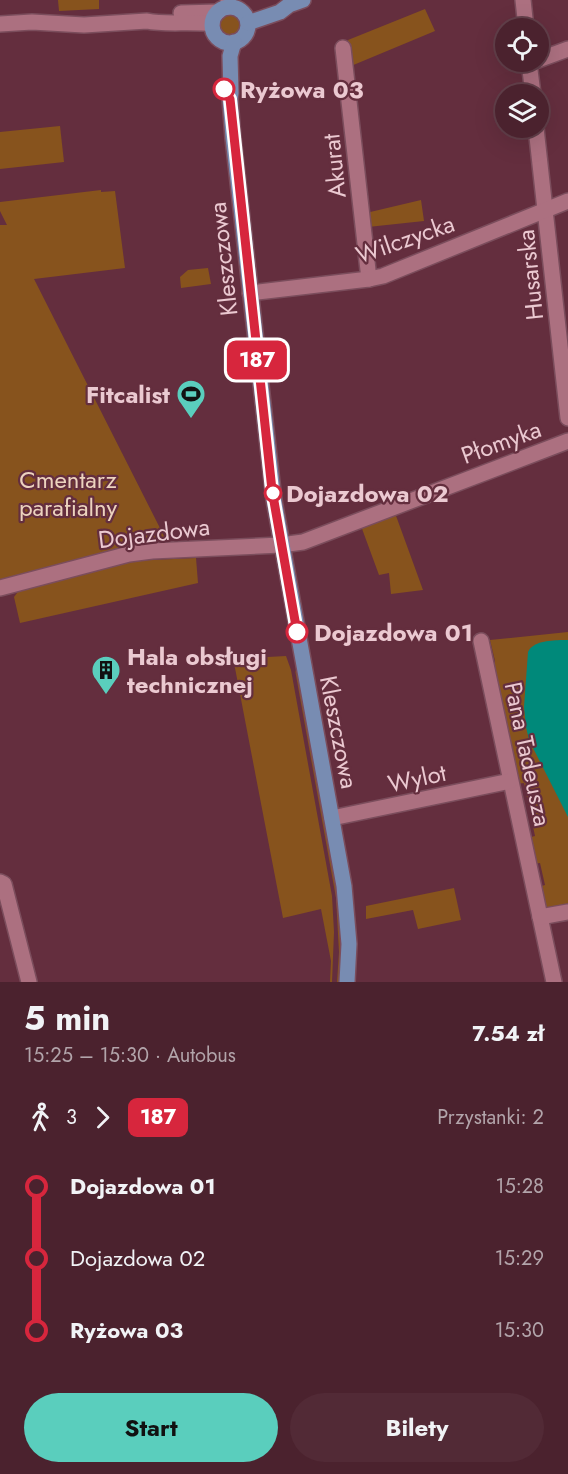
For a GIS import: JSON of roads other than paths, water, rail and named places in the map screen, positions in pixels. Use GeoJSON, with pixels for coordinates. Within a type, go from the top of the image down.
{"type":"FeatureCollection","features":[{"type":"Feature","properties":{"kind":"main road"},"geometry":{"type":"LineString","coordinates":[[228,17],[282,4],[296,3]]}},
{"type":"Feature","properties":{"kind":"main road"},"geometry":{"type":"LineString","coordinates":[[228,17],[244,36],[234,42],[226,42],[228,17]]}},
{"type":"Feature","properties":{"kind":"main road","name":"Kleszczowa"},"geometry":{"type":"LineString","coordinates":[[228,17],[224,89],[230,99]]}},
{"type":"Feature","properties":{"kind":"main road","name":"Kleszczowa"},"geometry":{"type":"LineString","coordinates":[[234,42],[230,56],[230,99],[271,479],[347,906],[349,944],[347,982]]}},
{"type":"Feature","properties":{"kind":"street"},"geometry":{"type":"LineString","coordinates":[[524,0],[525,18]]}},
{"type":"Feature","properties":{"kind":"street"},"geometry":{"type":"LineString","coordinates":[[0,24],[48,22],[84,25],[147,21],[161,15],[228,17]]}},
{"type":"Feature","properties":{"kind":"street","name":"Akurat"},"geometry":{"type":"LineString","coordinates":[[343,48],[369,279]]}},
{"type":"Feature","properties":{"kind":"street"},"geometry":{"type":"LineString","coordinates":[[549,56],[568,49]]}},
{"type":"Feature","properties":{"kind":"street","name":"Husarska"},"geometry":{"type":"LineString","coordinates":[[537,138],[568,418]]}},
{"type":"Feature","properties":{"kind":"street","name":"Wilczycka"},"geometry":{"type":"LineString","coordinates":[[250,293],[383,276],[568,201]]}},
{"type":"Feature","properties":{"kind":"street","name":"Płomyka"},"geometry":{"type":"LineString","coordinates":[[281,545],[296,544],[319,536],[568,441]]}},
{"type":"Feature","properties":{"kind":"street","name":"Dojazdowa"},"geometry":{"type":"LineString","coordinates":[[0,588],[129,554],[281,545]]}},
{"type":"Feature","properties":{"kind":"street","name":"Pana Tadeusza"},"geometry":{"type":"LineString","coordinates":[[481,641],[554,982]]}},
{"type":"Feature","properties":{"kind":"street","name":"Wylot"},"geometry":{"type":"LineString","coordinates":[[332,818],[510,781]]}},
{"type":"Feature","properties":{"kind":"street"},"geometry":{"type":"LineString","coordinates":[[2,883],[29,982]]}},
{"type":"Feature","properties":{"kind":"street"},"geometry":{"type":"LineString","coordinates":[[540,917],[568,912]]}},
{"type":"Feature","properties":{"kind":"place","name":"Ryżowa 03"},"geometry":{"type":"Point","coordinates":[224,89]}},
{"type":"Feature","properties":{"kind":"place","name":"Fitcalist"},"geometry":{"type":"Point","coordinates":[191,420]}},
{"type":"Feature","properties":{"kind":"place","name":"Dojazdowa 02"},"geometry":{"type":"Point","coordinates":[273,493]}},
{"type":"Feature","properties":{"kind":"place","name":"Dojazdowa 01"},"geometry":{"type":"Point","coordinates":[297,632]}},
{"type":"Feature","properties":{"kind":"place","name":"Hala obsługi technicznej"},"geometry":{"type":"Point","coordinates":[106,696]}},
{"type":"Feature","properties":{"kind":"park label","name":"Cmentarz parafialny"},"geometry":{"type":"Point","coordinates":[68,493]}}]}
